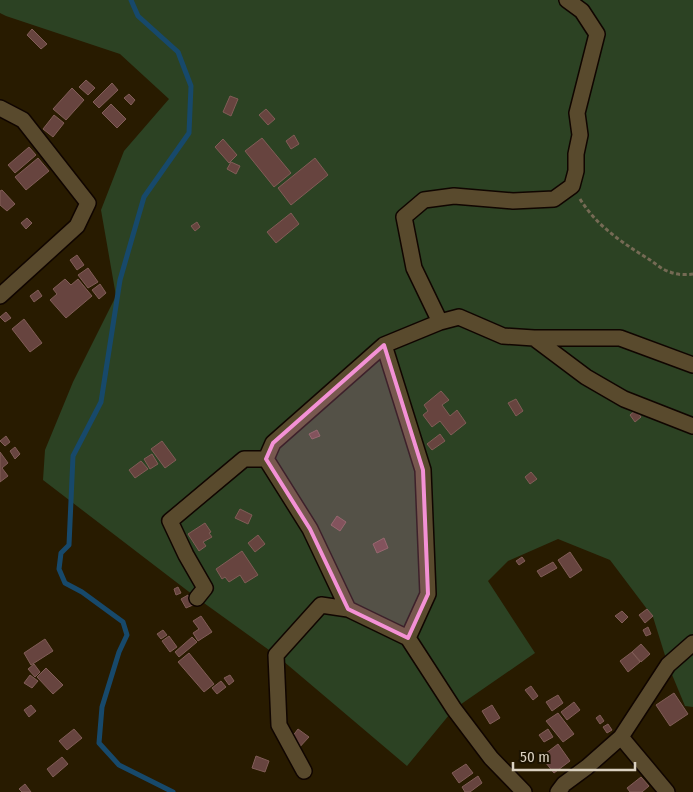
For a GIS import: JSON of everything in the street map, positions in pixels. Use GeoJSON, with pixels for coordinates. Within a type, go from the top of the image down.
{"type":"FeatureCollection","features":[{"type":"Feature","properties":{"kind":"street"},"geometry":{"type":"LineString","coordinates":[[440,322],[414,268],[404,216],[424,200],[454,196],[513,201],[554,199],[572,186],[576,171],[576,154],[580,136],[577,112],[597,34],[582,11],[567,0]]}},
{"type":"Feature","properties":{"kind":"street"},"geometry":{"type":"LineString","coordinates":[[0,108],[23,120],[88,203],[77,226],[3,286]]}},
{"type":"Feature","properties":{"kind":"street"},"geometry":{"type":"LineString","coordinates":[[266,459],[273,443],[384,345],[440,322],[459,317],[503,336],[620,338],[693,365]]}},
{"type":"Feature","properties":{"kind":"street"},"geometry":{"type":"LineString","coordinates":[[534,338],[586,377],[624,399],[693,426]]}},
{"type":"Feature","properties":{"kind":"street"},"geometry":{"type":"LineString","coordinates":[[384,345],[423,470],[428,594],[408,638]]}},
{"type":"Feature","properties":{"kind":"street"},"geometry":{"type":"LineString","coordinates":[[197,598],[205,588],[186,555],[170,521],[244,459],[266,459]]}},
{"type":"Feature","properties":{"kind":"street"},"geometry":{"type":"LineString","coordinates":[[266,459],[310,529],[348,609]]}},
{"type":"Feature","properties":{"kind":"street"},"geometry":{"type":"LineString","coordinates":[[304,771],[279,724],[276,655],[321,605],[348,609],[408,638],[491,758],[524,792]]}},
{"type":"Feature","properties":{"kind":"street"},"geometry":{"type":"LineString","coordinates":[[558,792],[564,784],[587,767],[621,737],[668,666],[693,643]]}},
{"type":"Feature","properties":{"kind":"street"},"geometry":{"type":"LineString","coordinates":[[621,737],[667,792]]}},
{"type":"Feature","properties":{"kind":"path"},"geometry":{"type":"LineString","coordinates":[[572,186],[586,208],[605,228],[620,240],[669,272],[686,275],[693,274]]}},
{"type":"Feature","properties":{"kind":"highlighted area"},"geometry":{"type":"Polygon","coordinates":[[[384,345],[423,470],[428,594],[408,638],[348,609],[310,529],[266,459],[273,443],[384,345]]]}},
{"type":"Feature","properties":{"kind":"green space"},"geometry":{"type":"Polygon","coordinates":[[[0,0],[693,0],[693,707],[685,706],[668,665],[653,617],[610,560],[558,539],[508,561],[488,581],[535,653],[454,709],[407,766],[276,655],[197,598],[43,480],[45,450],[73,382],[116,296],[101,210],[124,151],[169,99],[120,54],[6,16],[0,13],[0,0]]]}},
{"type":"Feature","properties":{"kind":"building"},"geometry":{"type":"Polygon","coordinates":[[[32,29],[47,44],[41,49],[27,35],[32,29]]]}},
{"type":"Feature","properties":{"kind":"building"},"geometry":{"type":"Polygon","coordinates":[[[86,80],[95,88],[88,95],[79,87],[86,80]]]}},
{"type":"Feature","properties":{"kind":"building"},"geometry":{"type":"Polygon","coordinates":[[[112,83],[118,90],[99,108],[93,102],[112,83]]]}},
{"type":"Feature","properties":{"kind":"building"},"geometry":{"type":"Polygon","coordinates":[[[72,88],[84,100],[66,120],[53,109],[72,88]]]}},
{"type":"Feature","properties":{"kind":"building"},"geometry":{"type":"Polygon","coordinates":[[[129,94],[135,100],[131,105],[124,98],[129,94]]]}},
{"type":"Feature","properties":{"kind":"building"},"geometry":{"type":"Polygon","coordinates":[[[230,96],[238,99],[231,116],[223,112],[230,96]]]}},
{"type":"Feature","properties":{"kind":"building"},"geometry":{"type":"Polygon","coordinates":[[[111,104],[126,119],[117,128],[102,113],[111,104]]]}},
{"type":"Feature","properties":{"kind":"building"},"geometry":{"type":"Polygon","coordinates":[[[266,109],[275,119],[268,125],[259,115],[266,109]]]}},
{"type":"Feature","properties":{"kind":"building"},"geometry":{"type":"Polygon","coordinates":[[[54,115],[64,123],[53,137],[43,129],[54,115]]]}},
{"type":"Feature","properties":{"kind":"building"},"geometry":{"type":"Polygon","coordinates":[[[294,135],[299,144],[291,149],[286,141],[294,135]]]}},
{"type":"Feature","properties":{"kind":"building"},"geometry":{"type":"Polygon","coordinates":[[[262,138],[291,173],[274,187],[245,151],[262,138]]]}},
{"type":"Feature","properties":{"kind":"building"},"geometry":{"type":"Polygon","coordinates":[[[223,139],[237,155],[229,163],[215,147],[223,139]]]}},
{"type":"Feature","properties":{"kind":"building"},"geometry":{"type":"Polygon","coordinates":[[[29,147],[36,155],[15,173],[8,165],[29,147]]]}},
{"type":"Feature","properties":{"kind":"building"},"geometry":{"type":"Polygon","coordinates":[[[38,158],[49,171],[26,190],[15,177],[38,158]]]}},
{"type":"Feature","properties":{"kind":"building"},"geometry":{"type":"Polygon","coordinates":[[[315,158],[328,175],[291,205],[278,188],[315,158]]]}},
{"type":"Feature","properties":{"kind":"building"},"geometry":{"type":"Polygon","coordinates":[[[231,162],[240,166],[236,174],[227,169],[231,162]]]}},
{"type":"Feature","properties":{"kind":"building"},"geometry":{"type":"Polygon","coordinates":[[[2,190],[15,204],[7,211],[0,205],[0,191],[2,190]]]}},
{"type":"Feature","properties":{"kind":"building"},"geometry":{"type":"Polygon","coordinates":[[[291,213],[299,224],[276,243],[267,232],[291,213]]]}},
{"type":"Feature","properties":{"kind":"building"},"geometry":{"type":"Polygon","coordinates":[[[27,218],[32,223],[26,229],[21,223],[27,218]]]}},
{"type":"Feature","properties":{"kind":"building"},"geometry":{"type":"Polygon","coordinates":[[[197,222],[200,227],[195,231],[191,226],[197,222]]]}},
{"type":"Feature","properties":{"kind":"building"},"geometry":{"type":"Polygon","coordinates":[[[77,255],[84,265],[77,270],[70,260],[77,255]]]}},
{"type":"Feature","properties":{"kind":"building"},"geometry":{"type":"Polygon","coordinates":[[[88,268],[98,282],[88,288],[78,275],[88,268]]]}},
{"type":"Feature","properties":{"kind":"building"},"geometry":{"type":"Polygon","coordinates":[[[65,279],[71,285],[78,279],[92,296],[66,318],[50,300],[57,294],[53,289],[65,279]]]}},
{"type":"Feature","properties":{"kind":"building"},"geometry":{"type":"Polygon","coordinates":[[[100,284],[106,293],[99,299],[92,290],[100,284]]]}},
{"type":"Feature","properties":{"kind":"building"},"geometry":{"type":"Polygon","coordinates":[[[38,290],[42,296],[34,302],[30,296],[38,290]]]}},
{"type":"Feature","properties":{"kind":"building"},"geometry":{"type":"Polygon","coordinates":[[[6,312],[11,318],[5,322],[0,317],[6,312]]]}},
{"type":"Feature","properties":{"kind":"building"},"geometry":{"type":"Polygon","coordinates":[[[24,319],[42,343],[30,352],[12,329],[24,319]]]}},
{"type":"Feature","properties":{"kind":"building"},"geometry":{"type":"Polygon","coordinates":[[[441,391],[449,400],[442,405],[450,416],[457,410],[466,423],[451,435],[440,421],[432,427],[423,415],[428,411],[424,405],[441,391]]]}},
{"type":"Feature","properties":{"kind":"building"},"geometry":{"type":"Polygon","coordinates":[[[516,399],[523,411],[516,416],[508,403],[516,399]]]}},
{"type":"Feature","properties":{"kind":"building"},"geometry":{"type":"Polygon","coordinates":[[[636,410],[641,417],[635,422],[630,415],[636,410]]]}},
{"type":"Feature","properties":{"kind":"building"},"geometry":{"type":"Polygon","coordinates":[[[317,430],[320,436],[312,439],[309,434],[317,430]]]}},
{"type":"Feature","properties":{"kind":"building"},"geometry":{"type":"Polygon","coordinates":[[[440,434],[445,441],[432,450],[427,444],[440,434]]]}},
{"type":"Feature","properties":{"kind":"building"},"geometry":{"type":"Polygon","coordinates":[[[6,436],[10,442],[5,446],[0,441],[6,436]]]}},
{"type":"Feature","properties":{"kind":"building"},"geometry":{"type":"Polygon","coordinates":[[[162,441],[176,460],[165,468],[151,449],[162,441]]]}},
{"type":"Feature","properties":{"kind":"building"},"geometry":{"type":"Polygon","coordinates":[[[15,447],[20,454],[15,459],[10,451],[15,447]]]}},
{"type":"Feature","properties":{"kind":"building"},"geometry":{"type":"Polygon","coordinates":[[[0,452],[8,463],[2,468],[8,476],[0,482],[0,452]]]}},
{"type":"Feature","properties":{"kind":"building"},"geometry":{"type":"Polygon","coordinates":[[[152,454],[158,464],[150,469],[144,459],[152,454]]]}},
{"type":"Feature","properties":{"kind":"building"},"geometry":{"type":"Polygon","coordinates":[[[141,461],[148,469],[135,478],[129,470],[141,461]]]}},
{"type":"Feature","properties":{"kind":"building"},"geometry":{"type":"Polygon","coordinates":[[[531,472],[537,479],[530,484],[525,477],[531,472]]]}},
{"type":"Feature","properties":{"kind":"building"},"geometry":{"type":"Polygon","coordinates":[[[240,509],[252,515],[248,524],[235,518],[240,509]]]}},
{"type":"Feature","properties":{"kind":"building"},"geometry":{"type":"Polygon","coordinates":[[[337,516],[346,522],[340,531],[331,525],[337,516]]]}},
{"type":"Feature","properties":{"kind":"building"},"geometry":{"type":"Polygon","coordinates":[[[205,523],[212,537],[203,542],[206,546],[199,551],[188,534],[205,523]]]}},
{"type":"Feature","properties":{"kind":"building"},"geometry":{"type":"Polygon","coordinates":[[[258,535],[265,544],[255,552],[248,543],[258,535]]]}},
{"type":"Feature","properties":{"kind":"building"},"geometry":{"type":"Polygon","coordinates":[[[384,538],[388,548],[377,553],[373,544],[384,538]]]}},
{"type":"Feature","properties":{"kind":"building"},"geometry":{"type":"Polygon","coordinates":[[[242,551],[258,575],[245,583],[240,575],[229,582],[225,577],[222,579],[216,569],[242,551]]]}},
{"type":"Feature","properties":{"kind":"building"},"geometry":{"type":"Polygon","coordinates":[[[570,552],[582,570],[570,578],[558,560],[570,552]]]}},
{"type":"Feature","properties":{"kind":"building"},"geometry":{"type":"Polygon","coordinates":[[[522,557],[525,561],[519,565],[516,561],[522,557]]]}},
{"type":"Feature","properties":{"kind":"building"},"geometry":{"type":"Polygon","coordinates":[[[553,562],[557,568],[541,577],[537,571],[553,562]]]}},
{"type":"Feature","properties":{"kind":"building"},"geometry":{"type":"Polygon","coordinates":[[[178,587],[181,593],[176,595],[174,589],[178,587]]]}},
{"type":"Feature","properties":{"kind":"building"},"geometry":{"type":"Polygon","coordinates":[[[188,595],[193,605],[186,608],[181,599],[188,595]]]}},
{"type":"Feature","properties":{"kind":"building"},"geometry":{"type":"Polygon","coordinates":[[[647,609],[653,616],[645,623],[639,615],[647,609]]]}},
{"type":"Feature","properties":{"kind":"building"},"geometry":{"type":"Polygon","coordinates":[[[622,611],[628,617],[622,623],[615,616],[622,611]]]}},
{"type":"Feature","properties":{"kind":"building"},"geometry":{"type":"Polygon","coordinates":[[[201,616],[212,632],[198,641],[193,633],[199,629],[193,621],[201,616]]]}},
{"type":"Feature","properties":{"kind":"building"},"geometry":{"type":"Polygon","coordinates":[[[648,627],[651,634],[646,636],[643,630],[648,627]]]}},
{"type":"Feature","properties":{"kind":"building"},"geometry":{"type":"Polygon","coordinates":[[[163,630],[167,635],[161,639],[157,634],[163,630]]]}},
{"type":"Feature","properties":{"kind":"building"},"geometry":{"type":"Polygon","coordinates":[[[169,636],[177,647],[170,652],[162,641],[169,636]]]}},
{"type":"Feature","properties":{"kind":"building"},"geometry":{"type":"Polygon","coordinates":[[[192,637],[197,642],[179,657],[175,652],[192,637]]]}},
{"type":"Feature","properties":{"kind":"building"},"geometry":{"type":"Polygon","coordinates":[[[45,639],[53,651],[31,665],[24,653],[45,639]]]}},
{"type":"Feature","properties":{"kind":"building"},"geometry":{"type":"Polygon","coordinates":[[[641,644],[650,654],[641,662],[632,652],[641,644]]]}},
{"type":"Feature","properties":{"kind":"building"},"geometry":{"type":"Polygon","coordinates":[[[632,652],[640,662],[628,672],[620,661],[632,652]]]}},
{"type":"Feature","properties":{"kind":"building"},"geometry":{"type":"Polygon","coordinates":[[[189,653],[214,684],[204,692],[178,662],[189,653]]]}},
{"type":"Feature","properties":{"kind":"building"},"geometry":{"type":"Polygon","coordinates":[[[34,664],[40,672],[35,677],[28,669],[34,664]]]}},
{"type":"Feature","properties":{"kind":"building"},"geometry":{"type":"Polygon","coordinates":[[[46,668],[63,685],[53,694],[37,677],[46,668]]]}},
{"type":"Feature","properties":{"kind":"building"},"geometry":{"type":"Polygon","coordinates":[[[30,675],[38,681],[32,688],[24,683],[30,675]]]}},
{"type":"Feature","properties":{"kind":"building"},"geometry":{"type":"Polygon","coordinates":[[[230,675],[234,681],[229,685],[224,678],[230,675]]]}},
{"type":"Feature","properties":{"kind":"building"},"geometry":{"type":"Polygon","coordinates":[[[221,681],[226,687],[217,694],[212,688],[221,681]]]}},
{"type":"Feature","properties":{"kind":"building"},"geometry":{"type":"Polygon","coordinates":[[[531,686],[538,696],[533,700],[525,690],[531,686]]]}},
{"type":"Feature","properties":{"kind":"building"},"geometry":{"type":"Polygon","coordinates":[[[674,693],[688,714],[670,726],[656,705],[674,693]]]}},
{"type":"Feature","properties":{"kind":"building"},"geometry":{"type":"Polygon","coordinates":[[[558,695],[563,703],[552,711],[546,702],[558,695]]]}},
{"type":"Feature","properties":{"kind":"building"},"geometry":{"type":"Polygon","coordinates":[[[574,702],[580,710],[567,720],[561,712],[574,702]]]}},
{"type":"Feature","properties":{"kind":"building"},"geometry":{"type":"Polygon","coordinates":[[[31,705],[36,711],[29,717],[24,710],[31,705]]]}},
{"type":"Feature","properties":{"kind":"building"},"geometry":{"type":"Polygon","coordinates":[[[492,705],[500,718],[490,724],[482,711],[492,705]]]}},
{"type":"Feature","properties":{"kind":"building"},"geometry":{"type":"Polygon","coordinates":[[[558,713],[574,734],[563,742],[546,721],[558,713]]]}},
{"type":"Feature","properties":{"kind":"building"},"geometry":{"type":"Polygon","coordinates":[[[600,715],[604,721],[600,724],[596,718],[600,715]]]}},
{"type":"Feature","properties":{"kind":"building"},"geometry":{"type":"Polygon","coordinates":[[[608,724],[612,730],[607,733],[603,727],[608,724]]]}},
{"type":"Feature","properties":{"kind":"building"},"geometry":{"type":"Polygon","coordinates":[[[74,729],[82,738],[67,750],[59,741],[74,729]]]}},
{"type":"Feature","properties":{"kind":"building"},"geometry":{"type":"Polygon","coordinates":[[[298,729],[309,737],[296,751],[292,737],[298,729]]]}},
{"type":"Feature","properties":{"kind":"building"},"geometry":{"type":"Polygon","coordinates":[[[548,729],[553,737],[544,742],[539,735],[548,729]]]}},
{"type":"Feature","properties":{"kind":"building"},"geometry":{"type":"Polygon","coordinates":[[[558,744],[570,761],[554,773],[541,757],[558,744]]]}},
{"type":"Feature","properties":{"kind":"building"},"geometry":{"type":"Polygon","coordinates":[[[256,756],[269,761],[265,772],[252,768],[256,756]]]}},
{"type":"Feature","properties":{"kind":"building"},"geometry":{"type":"Polygon","coordinates":[[[62,757],[68,764],[53,777],[47,769],[62,757]]]}},
{"type":"Feature","properties":{"kind":"building"},"geometry":{"type":"Polygon","coordinates":[[[466,764],[473,773],[459,783],[452,773],[466,764]]]}},
{"type":"Feature","properties":{"kind":"building"},"geometry":{"type":"Polygon","coordinates":[[[478,776],[482,783],[470,792],[465,792],[462,787],[478,776]]]}},
{"type":"Feature","properties":{"kind":"building"},"geometry":{"type":"Polygon","coordinates":[[[641,777],[649,786],[642,792],[630,792],[627,788],[641,777]]]}},
{"type":"Feature","properties":{"kind":"building"},"geometry":{"type":"Polygon","coordinates":[[[25,784],[31,792],[22,792],[19,789],[25,784]]]}},
{"type":"Feature","properties":{"kind":"waterway"},"geometry":{"type":"LineString","coordinates":[[131,0],[138,16],[178,52],[191,86],[189,133],[144,197],[120,280],[101,402],[73,456],[69,545],[61,553],[59,569],[65,583],[82,592],[123,622],[127,635],[119,652],[102,707],[99,743],[119,765],[173,792]]}}]}
